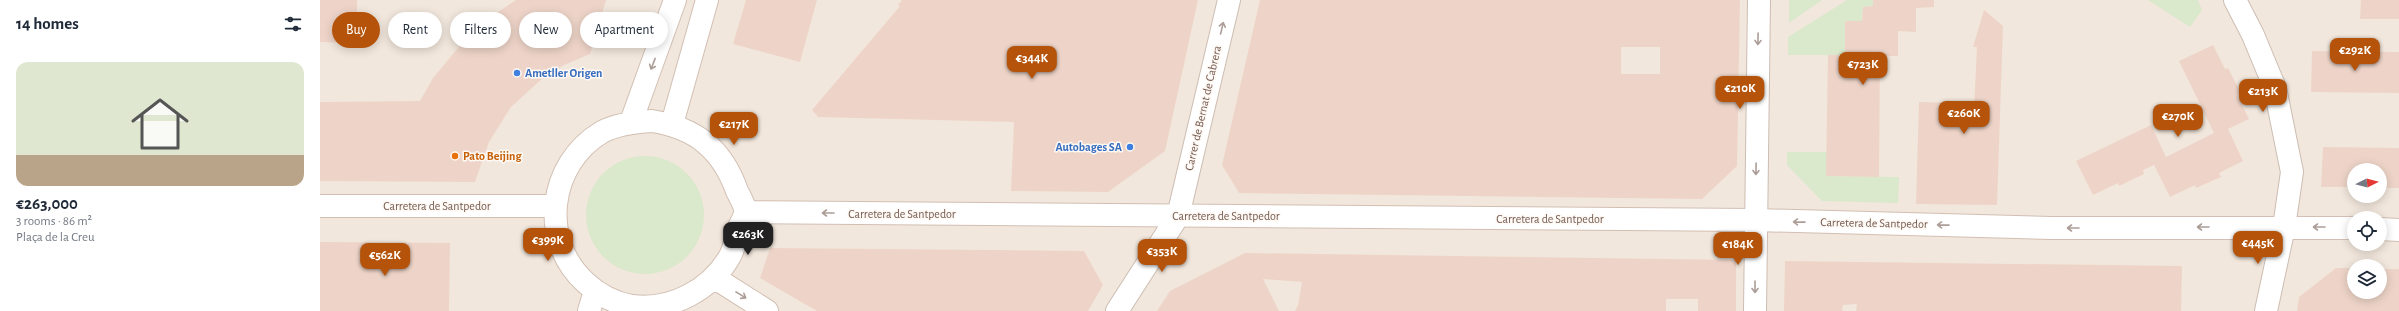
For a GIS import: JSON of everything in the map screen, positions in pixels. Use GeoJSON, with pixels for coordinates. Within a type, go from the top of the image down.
{"type":"FeatureCollection","features":[{"type":"Feature","properties":{"kind":"street"},"geometry":{"type":"LineString","coordinates":[[631,122],[674,0]]}},
{"type":"Feature","properties":{"kind":"street"},"geometry":{"type":"LineString","coordinates":[[672,124],[707,0]]}},
{"type":"Feature","properties":{"kind":"street","name":"Carrer de Bernat de Cabrera"},"geometry":{"type":"LineString","coordinates":[[1118,311],[1178,216],[1229,0]]}},
{"type":"Feature","properties":{"kind":"street"},"geometry":{"type":"LineString","coordinates":[[1755,311],[1759,0]]}},
{"type":"Feature","properties":{"kind":"street"},"geometry":{"type":"LineString","coordinates":[[2235,0],[2253,35],[2275,88],[2286,134],[2292,172],[2284,227],[2266,311]]}},
{"type":"Feature","properties":{"kind":"street"},"geometry":{"type":"LineString","coordinates":[[652,121],[672,124],[699,137],[721,157],[735,184],[745,212],[731,254],[714,278],[691,296],[662,306],[632,308],[613,300],[592,301],[563,254],[556,231],[554,206],[562,177],[579,151],[603,132],[631,122],[652,121]]}},
{"type":"Feature","properties":{"kind":"street","name":"Carretera de Santpedor"},"geometry":{"type":"LineString","coordinates":[[320,206],[554,206]]}},
{"type":"Feature","properties":{"kind":"street","name":"Carretera de Santpedor"},"geometry":{"type":"LineString","coordinates":[[745,212],[1755,220],[2051,228],[2347,228]]}},
{"type":"Feature","properties":{"kind":"street"},"geometry":{"type":"LineString","coordinates":[[2387,229],[2399,230]]}},
{"type":"Feature","properties":{"kind":"street"},"geometry":{"type":"LineString","coordinates":[[714,278],[767,311]]}},
{"type":"Feature","properties":{"kind":"shaded area"},"geometry":{"type":"Polygon","coordinates":[[[320,0],[2399,0],[2399,311],[320,311],[320,0]]]}},
{"type":"Feature","properties":{"kind":"green space"},"geometry":{"type":"Polygon","coordinates":[[[1789,0],[1822,0],[1789,23],[1789,0]]]}},
{"type":"Feature","properties":{"kind":"green space"},"geometry":{"type":"Polygon","coordinates":[[[1847,0],[1873,0],[1873,6],[1863,7],[1862,21],[1845,21],[1845,55],[1788,55],[1788,37],[1847,0]]]}},
{"type":"Feature","properties":{"kind":"green space"},"geometry":{"type":"Polygon","coordinates":[[[2148,0],[2198,0],[2202,10],[2190,27],[2148,0]]]}},
{"type":"Feature","properties":{"kind":"green space"},"geometry":{"type":"Polygon","coordinates":[[[1787,152],[1827,152],[1827,176],[1899,177],[1898,203],[1822,201],[1787,165],[1787,152]]]}},
{"type":"Feature","properties":{"kind":"green space"},"geometry":{"type":"Polygon","coordinates":[[[645,156],[667,161],[678,166],[694,182],[699,193],[704,215],[699,237],[694,248],[678,264],[667,269],[645,274],[623,269],[612,264],[596,248],[591,237],[586,215],[591,193],[596,182],[612,166],[623,161],[645,156]]]}},
{"type":"Feature","properties":{"kind":"building"},"geometry":{"type":"Polygon","coordinates":[[[320,0],[357,0],[357,12],[332,12],[332,42],[320,42],[320,0]]]}},
{"type":"Feature","properties":{"kind":"building"},"geometry":{"type":"Polygon","coordinates":[[[516,0],[606,0],[602,12],[580,12],[580,48],[592,48],[590,54],[564,65],[543,78],[511,107],[489,142],[475,182],[320,181],[320,102],[420,101],[433,78],[458,48],[511,48],[511,12],[498,12],[516,0]]]}},
{"type":"Feature","properties":{"kind":"building"},"geometry":{"type":"Polygon","coordinates":[[[746,0],[817,0],[800,62],[733,44],[746,0]]]}},
{"type":"Feature","properties":{"kind":"building"},"geometry":{"type":"Polygon","coordinates":[[[902,0],[1198,0],[1165,151],[1108,192],[1011,191],[1014,122],[818,117],[812,110],[900,6],[898,5],[902,0]]]}},
{"type":"Feature","properties":{"kind":"building"},"geometry":{"type":"Polygon","coordinates":[[[1260,0],[1740,0],[1737,166],[1702,199],[1239,193],[1222,165],[1260,0]],[[1621,47],[1621,74],[1660,74],[1660,47],[1621,47]]]}},
{"type":"Feature","properties":{"kind":"building"},"geometry":{"type":"Polygon","coordinates":[[[1873,0],[1934,0],[1934,7],[1916,8],[1916,32],[1898,31],[1898,56],[1880,56],[1879,177],[1826,176],[1828,55],[1845,55],[1845,21],[1862,21],[1863,7],[1873,6],[1873,0]]]}},
{"type":"Feature","properties":{"kind":"building"},"geometry":{"type":"Polygon","coordinates":[[[2361,0],[2399,0],[2399,19],[2360,19],[2361,0]]]}},
{"type":"Feature","properties":{"kind":"building"},"geometry":{"type":"Polygon","coordinates":[[[1984,10],[2003,26],[1997,205],[1916,204],[1919,102],[1959,103],[1958,130],[1966,130],[1966,119],[1985,119],[1985,108],[1974,108],[1977,47],[1973,47],[1984,10]]]}},
{"type":"Feature","properties":{"kind":"building"},"geometry":{"type":"Polygon","coordinates":[[[2213,45],[2225,69],[2228,68],[2241,93],[2237,95],[2249,119],[2228,129],[2243,161],[2219,173],[2221,177],[2196,188],[2195,185],[2170,197],[2154,165],[2143,170],[2144,174],[2119,186],[2118,183],[2093,195],[2076,161],[2151,125],[2166,157],[2214,133],[2179,61],[2213,45]]]}},
{"type":"Feature","properties":{"kind":"building"},"geometry":{"type":"Polygon","coordinates":[[[2312,51],[2399,52],[2399,93],[2311,92],[2312,51]]]}},
{"type":"Feature","properties":{"kind":"building"},"geometry":{"type":"Polygon","coordinates":[[[2323,147],[2399,148],[2399,188],[2387,188],[2387,163],[2347,163],[2347,187],[2321,187],[2323,147]]]}},
{"type":"Feature","properties":{"kind":"building"},"geometry":{"type":"Polygon","coordinates":[[[320,242],[450,243],[449,311],[320,311],[320,242]]]}},
{"type":"Feature","properties":{"kind":"building"},"geometry":{"type":"Polygon","coordinates":[[[770,248],[1084,251],[1103,285],[1088,311],[817,311],[760,278],[770,248]]]}},
{"type":"Feature","properties":{"kind":"building"},"geometry":{"type":"Polygon","coordinates":[[[1245,253],[1736,260],[1736,311],[1698,311],[1698,299],[1666,299],[1666,311],[1295,311],[1298,305],[1302,282],[1263,279],[1279,311],[1157,311],[1170,291],[1245,253]]]}},
{"type":"Feature","properties":{"kind":"building"},"geometry":{"type":"Polygon","coordinates":[[[1785,261],[2182,266],[2181,311],[1856,311],[1857,304],[1843,305],[1842,311],[1784,311],[1785,261]]]}},
{"type":"Feature","properties":{"kind":"building"},"geometry":{"type":"Polygon","coordinates":[[[2336,268],[2347,268],[2347,299],[2387,299],[2387,269],[2399,269],[2399,311],[2297,311],[2299,297],[2336,268]]]}},
{"type":"Feature","properties":{"kind":"place","name":"Ametller Origen"},"geometry":{"type":"Point","coordinates":[517,73]}},
{"type":"Feature","properties":{"kind":"place","name":"Autobages SA"},"geometry":{"type":"Point","coordinates":[1130,147]}},
{"type":"Feature","properties":{"kind":"place","name":"Pato Beijing"},"geometry":{"type":"Point","coordinates":[455,156]}}]}
